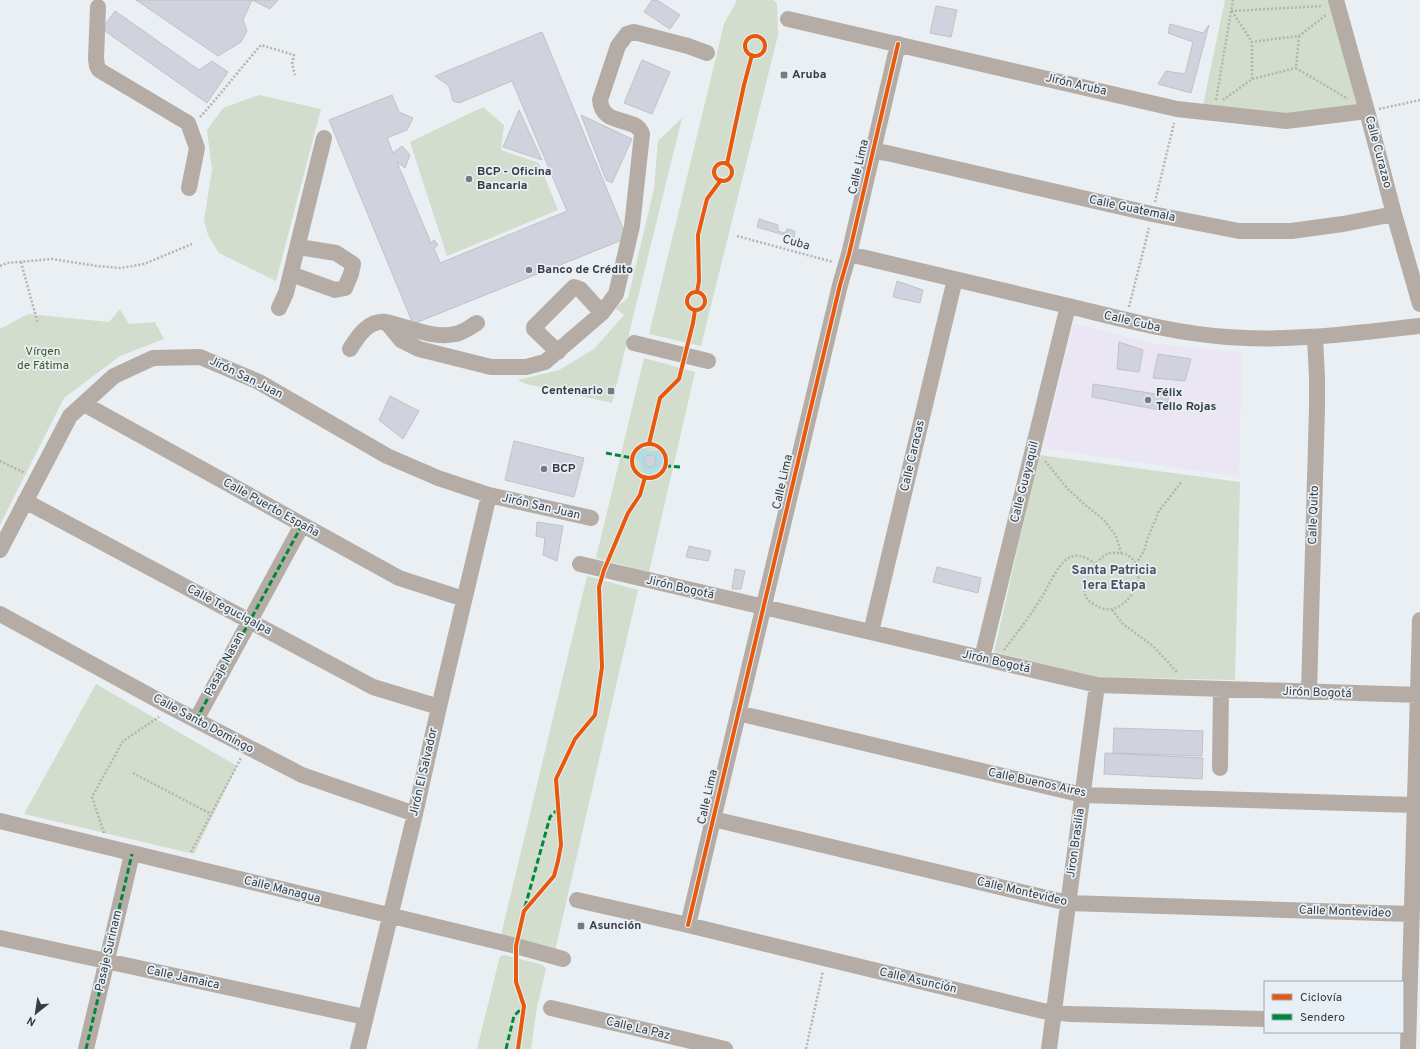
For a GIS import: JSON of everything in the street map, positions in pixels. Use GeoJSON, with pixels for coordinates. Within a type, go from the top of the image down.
{"type":"FeatureCollection","features":[{"type":"Feature","properties":{"kind":"street","name":"Calle Curazao"},"geometry":{"type":"LineString","coordinates":[[1337,3],[1420,304]]}},
{"type":"Feature","properties":{"kind":"street"},"geometry":{"type":"LineString","coordinates":[[98,7],[96,59],[99,70],[188,123],[192,130],[197,148],[189,188]]}},
{"type":"Feature","properties":{"kind":"street","name":"Jirón Aruba"},"geometry":{"type":"LineString","coordinates":[[788,19],[1177,109],[1286,121],[1367,111]]}},
{"type":"Feature","properties":{"kind":"street"},"geometry":{"type":"LineString","coordinates":[[386,322],[401,340],[419,349],[491,367],[526,367],[545,362],[558,352],[602,313],[616,294],[632,226],[642,134],[638,127],[608,116],[601,108],[600,100],[618,46],[627,34],[634,32],[688,46],[707,53]]}},
{"type":"Feature","properties":{"kind":"street","name":"Calle Lima"},"geometry":{"type":"LineString","coordinates":[[688,925],[898,44]]}},
{"type":"Feature","properties":{"kind":"street"},"geometry":{"type":"LineString","coordinates":[[279,308],[286,293],[298,249],[324,138]]}},
{"type":"Feature","properties":{"kind":"street","name":"Calle Guatemala"},"geometry":{"type":"LineString","coordinates":[[872,151],[887,153],[1152,214],[1239,231],[1291,231],[1343,224],[1394,214]]}},
{"type":"Feature","properties":{"kind":"street"},"geometry":{"type":"LineString","coordinates":[[291,274],[335,290],[345,288],[351,274],[353,264],[336,253],[305,248],[298,249]]}},
{"type":"Feature","properties":{"kind":"street","name":"Calle Cuba"},"geometry":{"type":"LineString","coordinates":[[849,254],[1162,329],[1184,332],[1248,338],[1315,337],[1420,326]]}},
{"type":"Feature","properties":{"kind":"street","name":"Calle Caracas"},"geometry":{"type":"LineString","coordinates":[[871,632],[955,279]]}},
{"type":"Feature","properties":{"kind":"street"},"geometry":{"type":"LineString","coordinates":[[558,352],[534,329],[534,327],[574,287],[580,289],[602,313]]}},
{"type":"Feature","properties":{"kind":"street","name":"Calle Guayaquil"},"geometry":{"type":"LineString","coordinates":[[989,660],[1068,306]]}},
{"type":"Feature","properties":{"kind":"street"},"geometry":{"type":"LineString","coordinates":[[350,349],[359,335],[370,325],[381,321],[408,327],[433,335],[456,334],[478,323]]}},
{"type":"Feature","properties":{"kind":"street","name":"Calle Quito"},"geometry":{"type":"LineString","coordinates":[[1309,692],[1317,408],[1315,337]]}},
{"type":"Feature","properties":{"kind":"street"},"geometry":{"type":"LineString","coordinates":[[634,343],[708,361]]}},
{"type":"Feature","properties":{"kind":"street","name":"Jirón San Juan"},"geometry":{"type":"LineString","coordinates":[[0,550],[70,416],[114,376],[153,358],[200,357],[259,382],[388,456],[438,478],[489,495],[591,518]]}},
{"type":"Feature","properties":{"kind":"street","name":"Calle Puerto España"},"geometry":{"type":"LineString","coordinates":[[84,404],[399,578],[464,598]]}},
{"type":"Feature","properties":{"kind":"street","name":"Jirón El Salvador"},"geometry":{"type":"LineString","coordinates":[[358,1049],[415,814],[489,495]]}},
{"type":"Feature","properties":{"kind":"street","name":"Calle Tegucigalpa"},"geometry":{"type":"LineString","coordinates":[[25,501],[373,686],[439,707]]}},
{"type":"Feature","properties":{"kind":"street","name":"Pasaje Nasan"},"geometry":{"type":"LineString","coordinates":[[196,720],[302,525]]}},
{"type":"Feature","properties":{"kind":"street","name":"Jirón Bogotá"},"geometry":{"type":"LineString","coordinates":[[580,564],[1097,685],[1419,695]]}},
{"type":"Feature","properties":{"kind":"street","name":"Calle Santo Domingo"},"geometry":{"type":"LineString","coordinates":[[0,614],[196,720],[302,775],[415,814]]}},
{"type":"Feature","properties":{"kind":"street"},"geometry":{"type":"LineString","coordinates":[[1408,1049],[1411,1024],[1411,914],[1419,695],[1420,620]]}},
{"type":"Feature","properties":{"kind":"street","name":"Jiron Brasilia"},"geometry":{"type":"LineString","coordinates":[[1049,1049],[1097,685]]}},
{"type":"Feature","properties":{"kind":"street"},"geometry":{"type":"LineString","coordinates":[[1220,768],[1221,690]]}},
{"type":"Feature","properties":{"kind":"street","name":"Calle Buenos Aires"},"geometry":{"type":"LineString","coordinates":[[738,713],[1083,795],[1414,805]]}},
{"type":"Feature","properties":{"kind":"street","name":"Calle Montevideo"},"geometry":{"type":"LineString","coordinates":[[713,819],[1068,904],[1411,914]]}},
{"type":"Feature","properties":{"kind":"street","name":"Calle Managua"},"geometry":{"type":"LineString","coordinates":[[0,821],[516,946],[563,959]]}},
{"type":"Feature","properties":{"kind":"street","name":"Pasaje Surinam"},"geometry":{"type":"LineString","coordinates":[[86,1049],[132,854]]}},
{"type":"Feature","properties":{"kind":"street","name":"Calle Asunción"},"geometry":{"type":"LineString","coordinates":[[577,900],[688,925],[1054,1013],[1264,1020]]}},
{"type":"Feature","properties":{"kind":"street","name":"Calle Jamaica"},"geometry":{"type":"LineString","coordinates":[[0,938],[366,1017]]}},
{"type":"Feature","properties":{"kind":"street","name":"Calle La Paz"},"geometry":{"type":"LineString","coordinates":[[551,1008],[698,1046],[725,1049]]}},
{"type":"Feature","properties":{"kind":"path"},"geometry":{"type":"LineString","coordinates":[[1215,106],[1233,0]]}},
{"type":"Feature","properties":{"kind":"path"},"geometry":{"type":"LineString","coordinates":[[1232,10],[1337,3]]}},
{"type":"Feature","properties":{"kind":"path"},"geometry":{"type":"LineString","coordinates":[[1252,42],[1299,36],[1337,3]]}},
{"type":"Feature","properties":{"kind":"path"},"geometry":{"type":"LineString","coordinates":[[1232,10],[1252,42],[1252,79]]}},
{"type":"Feature","properties":{"kind":"path"},"geometry":{"type":"LineString","coordinates":[[1296,68],[1299,36]]}},
{"type":"Feature","properties":{"kind":"path"},"geometry":{"type":"LineString","coordinates":[[198,119],[220,95],[260,45],[294,55],[292,64],[295,75]]}},
{"type":"Feature","properties":{"kind":"path"},"geometry":{"type":"LineString","coordinates":[[1221,102],[1252,79],[1296,68],[1367,111],[1420,100]]}},
{"type":"Feature","properties":{"kind":"path"},"geometry":{"type":"LineString","coordinates":[[0,266],[7,263],[52,259],[121,268],[144,264],[192,244]]}},
{"type":"Feature","properties":{"kind":"path"},"geometry":{"type":"LineString","coordinates":[[21,262],[38,324]]}},
{"type":"Feature","properties":{"kind":"path"},"geometry":{"type":"LineString","coordinates":[[1043,459],[1078,499],[1104,520],[1116,536],[1121,553]]}},
{"type":"Feature","properties":{"kind":"path"},"geometry":{"type":"LineString","coordinates":[[0,461],[36,479]]}},
{"type":"Feature","properties":{"kind":"path"},"geometry":{"type":"LineString","coordinates":[[1136,564],[1144,551],[1149,534],[1159,511],[1182,481]]}},
{"type":"Feature","properties":{"kind":"path"},"geometry":{"type":"LineString","coordinates":[[1109,553],[1121,553],[1129,556],[1136,564],[1139,575],[1138,582],[1128,599],[1119,607],[1112,610],[1100,608],[1090,602],[1086,595],[1084,588],[1086,581],[1102,557],[1109,553]]}},
{"type":"Feature","properties":{"kind":"path"},"geometry":{"type":"LineString","coordinates":[[989,660],[1030,616],[1054,576],[1067,559],[1074,556],[1085,557],[1096,564]]}},
{"type":"Feature","properties":{"kind":"path"},"geometry":{"type":"LineString","coordinates":[[1112,610],[1123,624],[1153,646],[1179,675]]}},
{"type":"Feature","properties":{"kind":"path"},"geometry":{"type":"LineString","coordinates":[[104,833],[92,798],[122,741],[159,716]]}},
{"type":"Feature","properties":{"kind":"path"},"geometry":{"type":"LineString","coordinates":[[183,866],[247,747]]}},
{"type":"Feature","properties":{"kind":"path"},"geometry":{"type":"LineString","coordinates":[[133,773],[211,814]]}},
{"type":"Feature","properties":{"kind":"path"},"geometry":{"type":"LineString","coordinates":[[806,1049],[826,959]]}},
{"type":"Feature","properties":{"kind":"shaded area","name":"Félix Tello Rojas"},"geometry":{"type":"Polygon","coordinates":[[[1073,323],[1150,343],[1242,353],[1239,477],[1043,448],[1073,323]]]}},
{"type":"Feature","properties":{"kind":"green space"},"geometry":{"type":"Polygon","coordinates":[[[737,0],[773,0],[777,3],[778,35],[701,346],[649,334],[724,24],[737,0]]]}},
{"type":"Feature","properties":{"kind":"green space"},"geometry":{"type":"Polygon","coordinates":[[[1225,0],[1331,0],[1358,104],[1286,116],[1203,105],[1225,0]]]}},
{"type":"Feature","properties":{"kind":"green space"},"geometry":{"type":"Polygon","coordinates":[[[259,95],[321,109],[276,281],[219,253],[208,235],[204,220],[212,170],[207,130],[223,108],[259,95]]]}},
{"type":"Feature","properties":{"kind":"green space"},"geometry":{"type":"Polygon","coordinates":[[[483,107],[504,125],[501,150],[539,163],[558,210],[447,256],[410,142],[483,107]]]}},
{"type":"Feature","properties":{"kind":"green space"},"geometry":{"type":"Polygon","coordinates":[[[682,118],[612,403],[526,384],[518,380],[559,370],[594,349],[624,315],[615,308],[628,298],[654,189],[658,141],[682,118]]]}},
{"type":"Feature","properties":{"kind":"green space","name":"Vírgen de Fátima"},"geometry":{"type":"Polygon","coordinates":[[[120,309],[129,324],[155,322],[164,339],[120,356],[64,398],[0,525],[0,329],[28,314],[109,322],[120,309]]]}},
{"type":"Feature","properties":{"kind":"green space"},"geometry":{"type":"Polygon","coordinates":[[[644,358],[695,372],[649,572],[596,558],[644,358]]]}},
{"type":"Feature","properties":{"kind":"green space"},"geometry":{"type":"Polygon","coordinates":[[[1039,455],[1240,482],[1235,680],[1097,677],[994,652],[1039,455]]]}},
{"type":"Feature","properties":{"kind":"green space"},"geometry":{"type":"Polygon","coordinates":[[[587,576],[638,590],[555,951],[501,935],[587,576]]]}},
{"type":"Feature","properties":{"kind":"green space"},"geometry":{"type":"Polygon","coordinates":[[[96,684],[237,766],[194,854],[24,814],[96,684]]]}},
{"type":"Feature","properties":{"kind":"green space"},"geometry":{"type":"Polygon","coordinates":[[[504,955],[543,965],[546,969],[537,1007],[531,1049],[477,1049],[500,956],[504,955]]]}},
{"type":"Feature","properties":{"kind":"water"},"geometry":{"type":"Polygon","coordinates":[[[641,448],[649,451],[659,451],[664,455],[661,467],[650,474],[643,472],[640,462],[635,457],[636,451],[641,448]],[[651,455],[644,461],[647,466],[653,467],[656,462],[651,455]]]}},
{"type":"Feature","properties":{"kind":"building"},"geometry":{"type":"Polygon","coordinates":[[[136,0],[252,0],[243,20],[247,31],[241,42],[218,56],[136,0]]]}},
{"type":"Feature","properties":{"kind":"building"},"geometry":{"type":"Polygon","coordinates":[[[252,0],[278,0],[270,9],[252,0]]]}},
{"type":"Feature","properties":{"kind":"building"},"geometry":{"type":"Polygon","coordinates":[[[652,0],[657,0],[680,15],[670,29],[644,12],[652,0]]]}},
{"type":"Feature","properties":{"kind":"building"},"geometry":{"type":"Polygon","coordinates":[[[936,6],[957,10],[951,37],[930,33],[936,6]]]}},
{"type":"Feature","properties":{"kind":"building"},"geometry":{"type":"Polygon","coordinates":[[[115,11],[199,70],[212,61],[228,72],[207,103],[102,29],[115,11]]]}},
{"type":"Feature","properties":{"kind":"building"},"geometry":{"type":"Polygon","coordinates":[[[1170,24],[1203,33],[1209,25],[1191,93],[1158,84],[1166,71],[1185,74],[1193,42],[1168,33],[1170,24]]]}},
{"type":"Feature","properties":{"kind":"building"},"geometry":{"type":"Polygon","coordinates":[[[542,32],[627,238],[413,324],[329,120],[392,95],[399,112],[413,118],[407,130],[387,138],[393,153],[402,146],[410,155],[405,168],[397,162],[431,243],[434,240],[438,245],[434,248],[440,263],[567,211],[512,81],[459,103],[453,101],[449,86],[435,76],[542,32]]]}},
{"type":"Feature","properties":{"kind":"building"},"geometry":{"type":"Polygon","coordinates":[[[642,60],[670,72],[652,114],[624,103],[642,60]]]}},
{"type":"Feature","properties":{"kind":"building"},"geometry":{"type":"Polygon","coordinates":[[[519,110],[542,160],[503,147],[519,110]]]}},
{"type":"Feature","properties":{"kind":"building"},"geometry":{"type":"Polygon","coordinates":[[[581,115],[632,139],[612,183],[606,180],[581,115]]]}},
{"type":"Feature","properties":{"kind":"building"},"geometry":{"type":"Polygon","coordinates":[[[759,219],[778,225],[778,231],[785,233],[787,229],[795,231],[794,238],[757,227],[759,219]]]}},
{"type":"Feature","properties":{"kind":"building"},"geometry":{"type":"Polygon","coordinates":[[[897,281],[923,290],[920,303],[893,297],[897,281]]]}},
{"type":"Feature","properties":{"kind":"building"},"geometry":{"type":"Polygon","coordinates":[[[1119,342],[1143,350],[1139,372],[1117,369],[1119,342]]]}},
{"type":"Feature","properties":{"kind":"building"},"geometry":{"type":"Polygon","coordinates":[[[1158,354],[1191,359],[1185,381],[1153,378],[1158,354]]]}},
{"type":"Feature","properties":{"kind":"building"},"geometry":{"type":"Polygon","coordinates":[[[1093,384],[1169,396],[1165,411],[1092,397],[1093,384]]]}},
{"type":"Feature","properties":{"kind":"building"},"geometry":{"type":"Polygon","coordinates":[[[390,396],[419,411],[403,439],[379,420],[390,396]]]}},
{"type":"Feature","properties":{"kind":"building","name":"BCP"},"geometry":{"type":"Polygon","coordinates":[[[514,441],[584,458],[574,497],[505,480],[514,441]]]}},
{"type":"Feature","properties":{"kind":"building"},"geometry":{"type":"Polygon","coordinates":[[[650,455],[654,457],[656,461],[654,465],[650,467],[646,465],[644,461],[646,457],[650,455]]]}},
{"type":"Feature","properties":{"kind":"building"},"geometry":{"type":"Polygon","coordinates":[[[537,522],[563,526],[557,561],[543,555],[545,538],[536,536],[537,522]]]}},
{"type":"Feature","properties":{"kind":"building"},"geometry":{"type":"Polygon","coordinates":[[[689,546],[711,551],[708,561],[686,557],[689,546]]]}},
{"type":"Feature","properties":{"kind":"building"},"geometry":{"type":"Polygon","coordinates":[[[937,567],[981,578],[978,593],[933,582],[937,567]]]}},
{"type":"Feature","properties":{"kind":"building"},"geometry":{"type":"Polygon","coordinates":[[[735,569],[745,571],[741,589],[732,589],[735,569]]]}},
{"type":"Feature","properties":{"kind":"building"},"geometry":{"type":"Polygon","coordinates":[[[1114,728],[1203,731],[1202,756],[1113,753],[1114,728]]]}},
{"type":"Feature","properties":{"kind":"building"},"geometry":{"type":"Polygon","coordinates":[[[1105,753],[1203,758],[1202,779],[1104,774],[1105,753]]]}},
{"type":"Feature","properties":{"kind":"marked path"},"geometry":{"type":"LineString","coordinates":[[606,453],[632,458]]}},
{"type":"Feature","properties":{"kind":"marked path"},"geometry":{"type":"LineString","coordinates":[[665,466],[682,467]]}},
{"type":"Feature","properties":{"kind":"marked path"},"geometry":{"type":"LineString","coordinates":[[196,720],[302,525]]}},
{"type":"Feature","properties":{"kind":"marked path"},"geometry":{"type":"LineString","coordinates":[[525,907],[550,817],[558,809]]}},
{"type":"Feature","properties":{"kind":"marked path"},"geometry":{"type":"LineString","coordinates":[[86,1049],[132,854]]}},
{"type":"Feature","properties":{"kind":"marked path"},"geometry":{"type":"LineString","coordinates":[[506,1049],[514,1016],[524,1006]]}},
{"type":"Feature","properties":{"kind":"cycle path"},"geometry":{"type":"LineString","coordinates":[[755,36],[762,39],[765,46],[762,53],[755,56],[748,53],[745,46],[748,39],[755,36]]}},
{"type":"Feature","properties":{"kind":"cycle path"},"geometry":{"type":"LineString","coordinates":[[688,925],[898,44]]}},
{"type":"Feature","properties":{"kind":"cycle path"},"geometry":{"type":"LineString","coordinates":[[727,164],[752,55]]}},
{"type":"Feature","properties":{"kind":"cycle path"},"geometry":{"type":"LineString","coordinates":[[723,163],[729,166],[732,172],[729,178],[723,181],[717,178],[714,172],[717,166],[723,163]]}},
{"type":"Feature","properties":{"kind":"cycle path"},"geometry":{"type":"LineString","coordinates":[[697,292],[699,281],[698,235],[707,199],[721,180]]}},
{"type":"Feature","properties":{"kind":"cycle path"},"geometry":{"type":"LineString","coordinates":[[696,292],[700,293],[704,297],[705,301],[704,305],[700,309],[696,310],[692,309],[688,305],[687,301],[688,297],[692,293],[696,292]]}},
{"type":"Feature","properties":{"kind":"cycle path"},"geometry":{"type":"LineString","coordinates":[[649,444],[660,398],[679,379],[695,310]]}},
{"type":"Feature","properties":{"kind":"cycle path"},"geometry":{"type":"LineString","coordinates":[[652,444],[661,449],[665,454],[666,461],[665,468],[661,473],[656,477],[646,478],[642,477],[633,468],[632,458],[633,454],[642,445],[652,444]]}},
{"type":"Feature","properties":{"kind":"cycle path"},"geometry":{"type":"LineString","coordinates":[[518,1049],[524,1006],[516,982],[516,946],[524,911],[554,876],[561,845],[556,779],[575,739],[595,715],[602,667],[599,587],[604,570],[628,513],[640,495],[645,477]]}},
{"type":"Feature","properties":{"kind":"place","name":"Aruba"},"geometry":{"type":"Point","coordinates":[784,75]}},
{"type":"Feature","properties":{"kind":"place","name":"BCP - Oficina Bancaria"},"geometry":{"type":"Point","coordinates":[469,179]}},
{"type":"Feature","properties":{"kind":"place","name":"Banco de Crédito"},"geometry":{"type":"Point","coordinates":[529,270]}},
{"type":"Feature","properties":{"kind":"place","name":"Centenario"},"geometry":{"type":"Point","coordinates":[611,391]}},
{"type":"Feature","properties":{"kind":"place","name":"Félix Tello Rojas"},"geometry":{"type":"Point","coordinates":[1148,400]}},
{"type":"Feature","properties":{"kind":"place","name":"BCP"},"geometry":{"type":"Point","coordinates":[544,469]}},
{"type":"Feature","properties":{"kind":"place","name":"Asunción"},"geometry":{"type":"Point","coordinates":[581,926]}},
{"type":"Feature","properties":{"kind":"district","name":"Santa Patricia 1era Etapa"},"geometry":{"type":"Point","coordinates":[1114,578]}}]}
